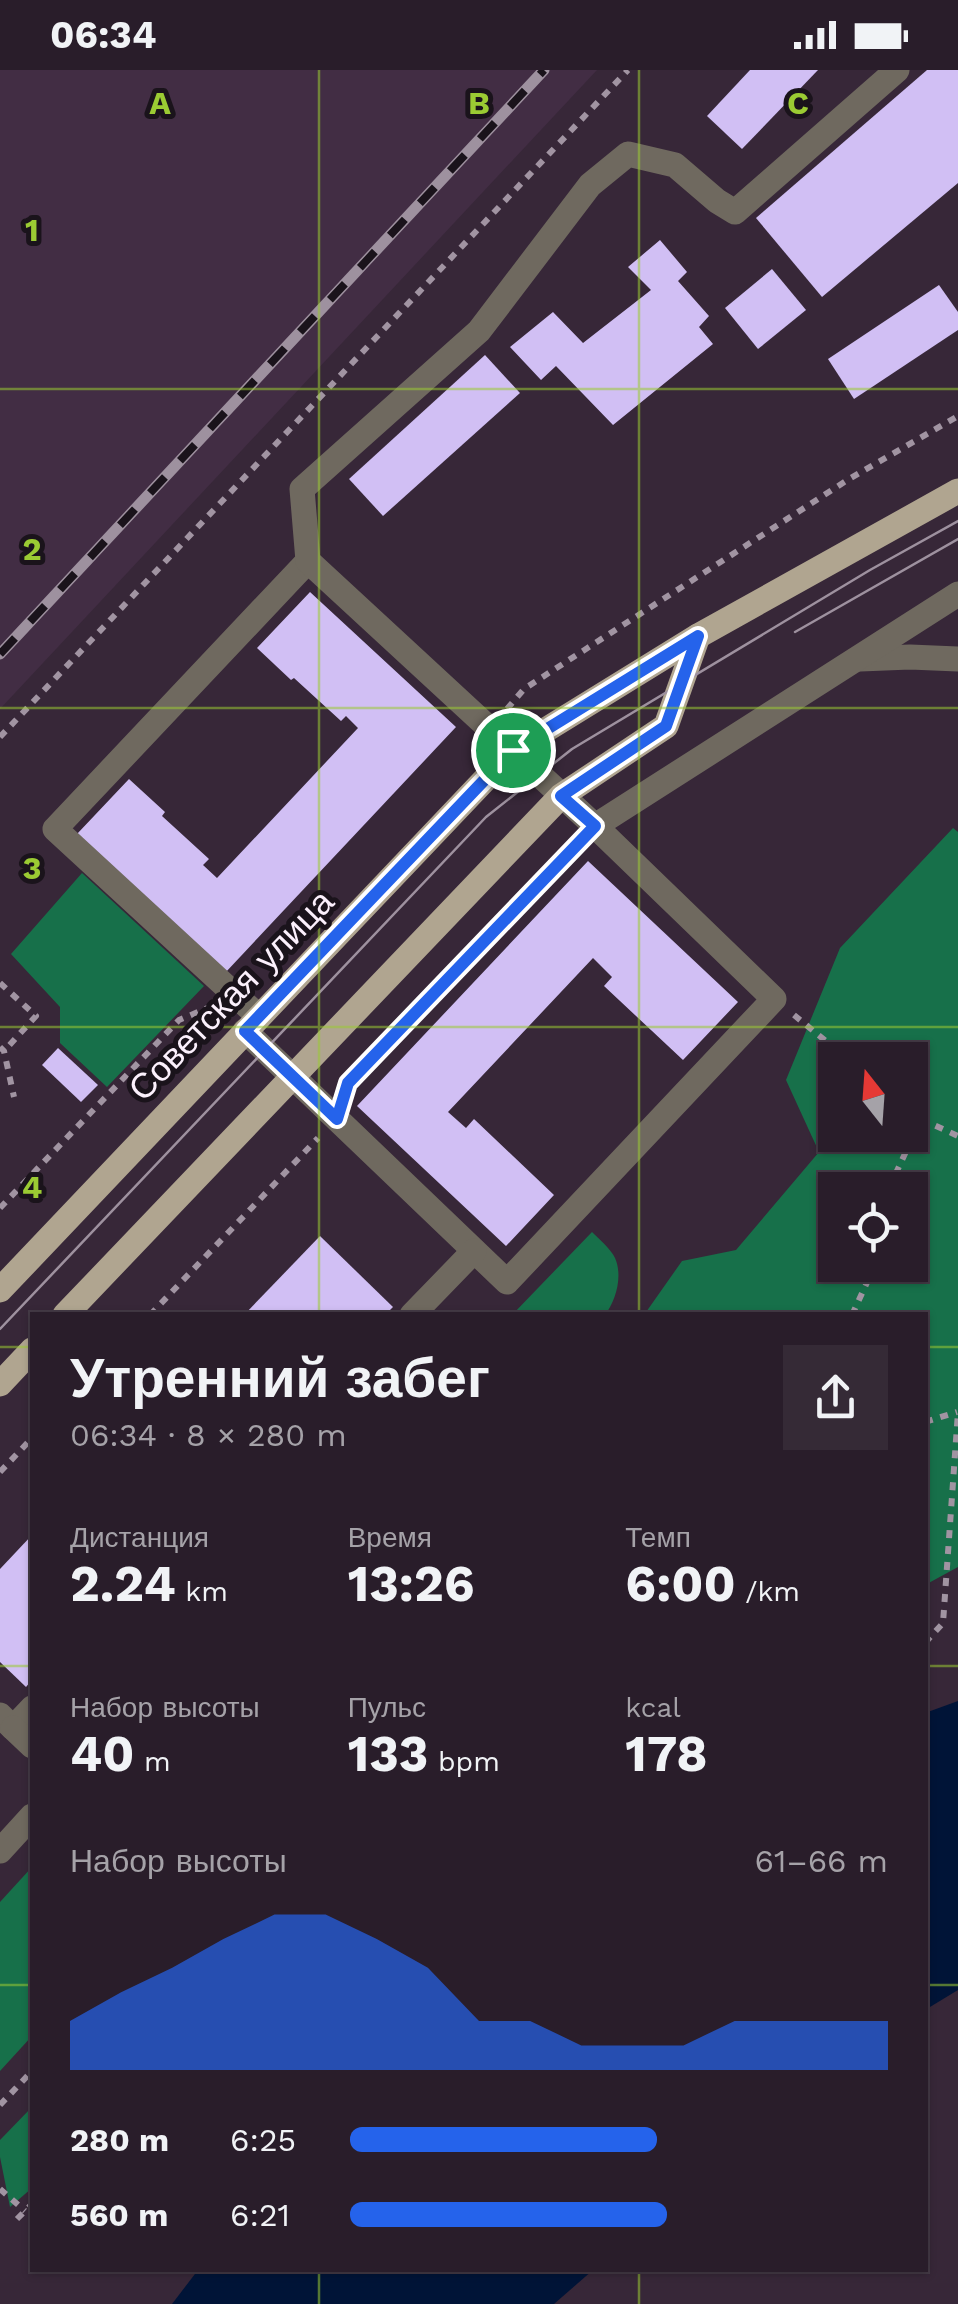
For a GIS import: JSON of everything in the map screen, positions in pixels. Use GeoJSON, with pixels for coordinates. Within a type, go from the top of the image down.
{"type":"FeatureCollection","features":[{"type":"Feature","properties":{"kind":"main road","name":"Советская улица"},"geometry":{"type":"LineString","coordinates":[[0,1290],[513,750],[698,636],[958,491]]}},
{"type":"Feature","properties":{"kind":"main road"},"geometry":{"type":"LineString","coordinates":[[68,1312],[561,796],[666,726],[698,636]]}},
{"type":"Feature","properties":{"kind":"main road"},"geometry":{"type":"LineString","coordinates":[[0,1384],[30,1352]]}},
{"type":"Feature","properties":{"kind":"street"},"geometry":{"type":"LineString","coordinates":[[308,561],[55,828],[252,1024],[292,1076],[507,1282],[774,999],[595,826],[308,561],[302,490],[479,331],[590,185],[628,154],[675,164],[717,201],[736,212],[898,70]]}},
{"type":"Feature","properties":{"kind":"street"},"geometry":{"type":"LineString","coordinates":[[595,826],[958,594]]}},
{"type":"Feature","properties":{"kind":"street"},"geometry":{"type":"LineString","coordinates":[[856,660],[958,659]]}},
{"type":"Feature","properties":{"kind":"street"},"geometry":{"type":"LineString","coordinates":[[415,1312],[474,1251]]}},
{"type":"Feature","properties":{"kind":"street"},"geometry":{"type":"LineString","coordinates":[[30,1709],[7,1721],[30,1744]]}},
{"type":"Feature","properties":{"kind":"street"},"geometry":{"type":"LineString","coordinates":[[0,1851],[30,1818]]}},
{"type":"Feature","properties":{"kind":"path"},"geometry":{"type":"LineString","coordinates":[[0,737],[628,70]]}},
{"type":"Feature","properties":{"kind":"path"},"geometry":{"type":"LineString","coordinates":[[153,1312],[337,1119],[348,1083],[595,826]]}},
{"type":"Feature","properties":{"kind":"path"},"geometry":{"type":"LineString","coordinates":[[0,983],[36,1016],[2,1049],[14,1097]]}},
{"type":"Feature","properties":{"kind":"path"},"geometry":{"type":"LineString","coordinates":[[774,999],[827,1042]]}},
{"type":"Feature","properties":{"kind":"path"},"geometry":{"type":"LineString","coordinates":[[928,1122],[958,1136]]}},
{"type":"Feature","properties":{"kind":"path"},"geometry":{"type":"LineString","coordinates":[[0,1208],[63,1142]]}},
{"type":"Feature","properties":{"kind":"path"},"geometry":{"type":"LineString","coordinates":[[853,1312],[867,1282]]}},
{"type":"Feature","properties":{"kind":"path"},"geometry":{"type":"LineString","coordinates":[[928,1421],[958,1412],[943,1623],[928,1640]]}},
{"type":"Feature","properties":{"kind":"path"},"geometry":{"type":"LineString","coordinates":[[0,1472],[30,1440]]}},
{"type":"Feature","properties":{"kind":"path"},"geometry":{"type":"LineString","coordinates":[[0,2105],[30,2073]]}},
{"type":"Feature","properties":{"kind":"path"},"geometry":{"type":"LineString","coordinates":[[0,2188],[25,2211]]}},
{"type":"Feature","properties":{"kind":"path"},"geometry":{"type":"LineString","coordinates":[[18,2219],[30,2206]]}},
{"type":"Feature","properties":{"kind":"shaded area"},"geometry":{"type":"Polygon","coordinates":[[[0,70],[597,70],[0,709],[0,70]]]}},
{"type":"Feature","properties":{"kind":"green space"},"geometry":{"type":"Polygon","coordinates":[[[953,828],[958,832],[958,1567],[928,1583],[928,1312],[646,1312],[682,1261],[736,1250],[819,1152],[928,1152],[928,1042],[818,1042],[818,1150],[786,1080],[840,948],[953,828]]]}},
{"type":"Feature","properties":{"kind":"green space"},"geometry":{"type":"Polygon","coordinates":[[[82,873],[204,986],[107,1087],[60,1043],[60,1007],[11,954],[82,873]]]}},
{"type":"Feature","properties":{"kind":"green space"},"geometry":{"type":"Polygon","coordinates":[[[592,1232],[611,1251],[617,1265],[617,1288],[607,1312],[515,1312],[592,1232]]]}},
{"type":"Feature","properties":{"kind":"green space"},"geometry":{"type":"Polygon","coordinates":[[[30,1869],[30,2038],[0,2071],[0,1902],[30,1869]]]}},
{"type":"Feature","properties":{"kind":"green space"},"geometry":{"type":"Polygon","coordinates":[[[30,2109],[30,2190],[10,2207],[0,2157],[0,2140],[30,2109]]]}},
{"type":"Feature","properties":{"kind":"water"},"geometry":{"type":"Polygon","coordinates":[[[958,1701],[958,1990],[928,2008],[928,1712],[958,1701]]]}},
{"type":"Feature","properties":{"kind":"water"},"geometry":{"type":"Polygon","coordinates":[[[196,2272],[591,2272],[554,2304],[172,2304],[196,2272]]]}},
{"type":"Feature","properties":{"kind":"building"},"geometry":{"type":"Polygon","coordinates":[[[750,70],[818,70],[742,149],[707,116],[750,70]]]}},
{"type":"Feature","properties":{"kind":"building"},"geometry":{"type":"Polygon","coordinates":[[[927,70],[958,70],[958,183],[822,297],[756,218],[927,70]]]}},
{"type":"Feature","properties":{"kind":"building"},"geometry":{"type":"Polygon","coordinates":[[[660,240],[687,272],[678,281],[709,316],[699,327],[713,344],[613,425],[556,366],[541,380],[510,347],[553,312],[583,343],[651,290],[628,267],[660,240]]]}},
{"type":"Feature","properties":{"kind":"building"},"geometry":{"type":"Polygon","coordinates":[[[772,269],[806,310],[758,349],[725,308],[772,269]]]}},
{"type":"Feature","properties":{"kind":"building"},"geometry":{"type":"Polygon","coordinates":[[[939,285],[958,312],[958,330],[854,399],[828,359],[939,285]]]}},
{"type":"Feature","properties":{"kind":"building"},"geometry":{"type":"Polygon","coordinates":[[[485,355],[520,393],[383,516],[349,479],[485,355]]]}},
{"type":"Feature","properties":{"kind":"building"},"geometry":{"type":"Polygon","coordinates":[[[310,592],[456,727],[225,973],[77,834],[129,779],[209,859],[203,865],[217,878],[358,728],[346,716],[341,721],[257,648],[310,592]]]}},
{"type":"Feature","properties":{"kind":"building"},"geometry":{"type":"Polygon","coordinates":[[[588,861],[738,1002],[683,1060],[604,986],[612,977],[593,958],[448,1112],[466,1128],[474,1119],[554,1195],[506,1246],[357,1106],[588,861]]]}},
{"type":"Feature","properties":{"kind":"building"},"geometry":{"type":"Polygon","coordinates":[[[58,1048],[98,1085],[81,1102],[42,1065],[58,1048]]]}},
{"type":"Feature","properties":{"kind":"building"},"geometry":{"type":"Polygon","coordinates":[[[320,1236],[393,1307],[388,1312],[247,1312],[320,1236]]]}},
{"type":"Feature","properties":{"kind":"building"},"geometry":{"type":"Polygon","coordinates":[[[30,1537],[30,1682],[26,1687],[0,1662],[0,1569],[30,1537]]]}},
{"type":"Feature","properties":{"kind":"tram line"},"geometry":{"type":"LineString","coordinates":[[0,1329],[486,817],[572,749],[958,521]]}},
{"type":"Feature","properties":{"kind":"tram line"},"geometry":{"type":"LineString","coordinates":[[795,632],[958,539]]}},
{"type":"Feature","properties":{"kind":"railway"},"geometry":{"type":"LineString","coordinates":[[0,654],[544,70]]}},
{"type":"Feature","properties":{"kind":"route"},"geometry":{"type":"LineString","coordinates":[[698,636],[666,726],[561,796],[595,826],[348,1083],[337,1119],[245,1031],[513,750],[698,636]]}}]}
